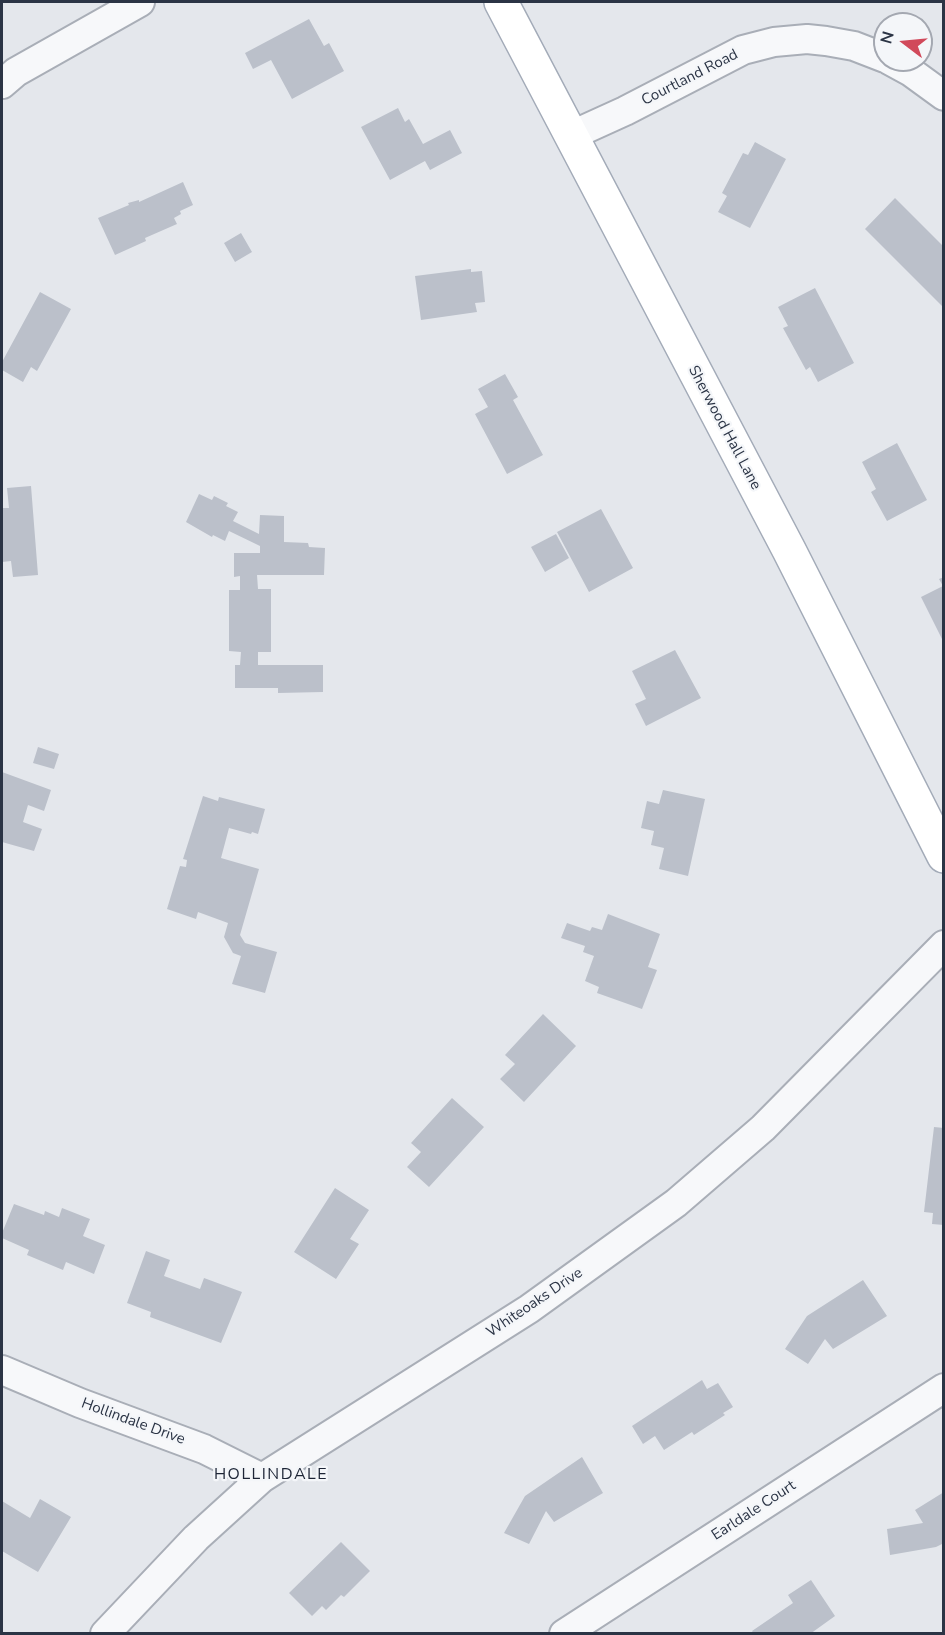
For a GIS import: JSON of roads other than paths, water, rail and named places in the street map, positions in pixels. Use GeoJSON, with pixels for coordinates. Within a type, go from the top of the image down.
{"type":"FeatureCollection","features":[{"type":"Feature","properties":{"kind":"main road","name":"Sherwood Hall Lane"},"geometry":{"type":"LineString","coordinates":[[501,2],[789,550],[944,856]]}},
{"type":"Feature","properties":{"kind":"street"},"geometry":{"type":"LineString","coordinates":[[6,70],[140,2]]}},
{"type":"Feature","properties":{"kind":"street","name":"Courtland Road"},"geometry":{"type":"LineString","coordinates":[[570,136],[625,111],[743,50],[774,42],[807,39],[854,46],[873,53]]}},
{"type":"Feature","properties":{"kind":"street"},"geometry":{"type":"LineString","coordinates":[[911,72],[944,96]]}},
{"type":"Feature","properties":{"kind":"street","name":"Whiteoaks Drive"},"geometry":{"type":"LineString","coordinates":[[105,1634],[196,1538],[262,1478],[529,1309],[676,1203],[763,1128],[944,945]]}},
{"type":"Feature","properties":{"kind":"street","name":"Hollindale Drive"},"geometry":{"type":"LineString","coordinates":[[2,1370],[80,1403],[204,1449],[262,1478]]}},
{"type":"Feature","properties":{"kind":"street","name":"Earldale Court"},"geometry":{"type":"LineString","coordinates":[[564,1634],[944,1388]]}},
{"type":"Feature","properties":{"kind":"district","name":"HOLLINDALE"},"geometry":{"type":"Point","coordinates":[271,1475]}}]}
